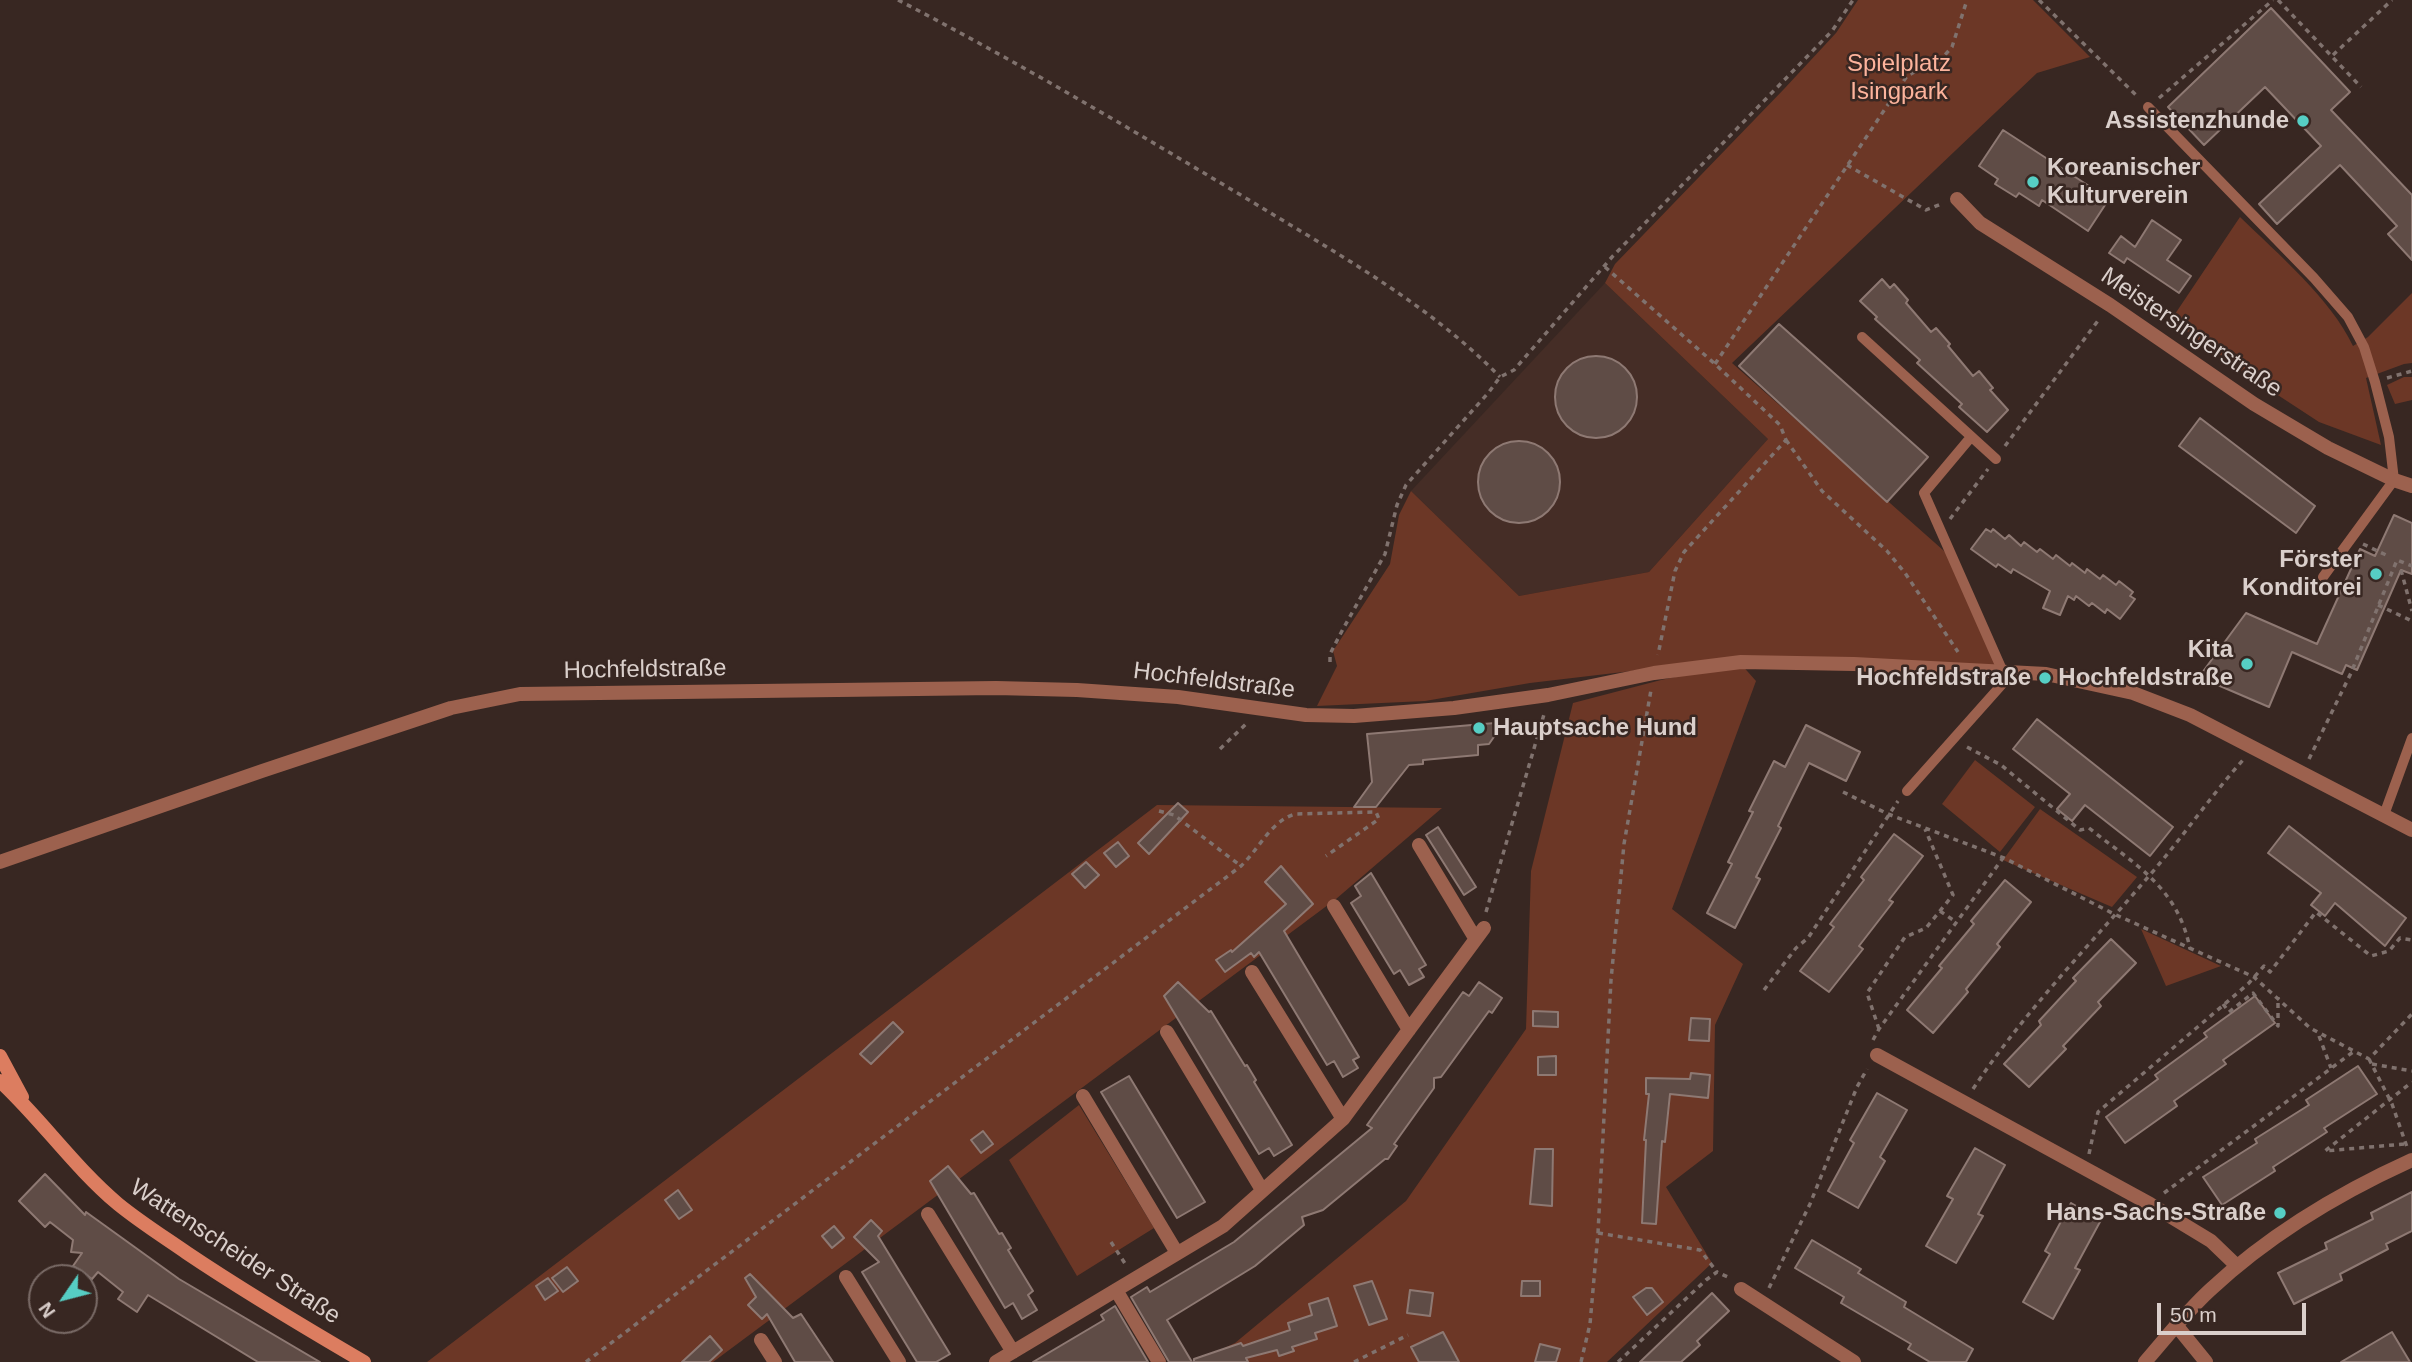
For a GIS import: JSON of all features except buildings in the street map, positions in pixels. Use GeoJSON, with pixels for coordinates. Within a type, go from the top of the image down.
{"type":"FeatureCollection","features":[{"type":"Feature","properties":{"kind":"main road","name":"Wattenscheider Straße"},"geometry":{"type":"LineString","coordinates":[[0,1056],[30,1111]]}},
{"type":"Feature","properties":{"kind":"main road","name":"Wattenscheider Straße"},"geometry":{"type":"LineString","coordinates":[[1,1083],[86,1174],[118,1204],[237,1287],[364,1362]]}},
{"type":"Feature","properties":{"kind":"street","name":"Meistersingerstraße"},"geometry":{"type":"LineString","coordinates":[[1957,199],[1980,223],[2110,305],[2254,404],[2328,448],[2412,486]]}},
{"type":"Feature","properties":{"kind":"street","name":"Hochfeldstraße"},"geometry":{"type":"LineString","coordinates":[[0,862],[451,708],[520,694],[996,688],[1077,690],[1178,697],[1306,715],[1354,716],[1454,708],[1548,695],[1654,673],[1754,662],[1854,664],[2046,674],[2133,693],[2190,715],[2412,830]]}},
{"type":"Feature","properties":{"kind":"street"},"geometry":{"type":"LineString","coordinates":[[996,1362],[1223,1226],[1343,1119],[1479,933],[1419,845]]}},
{"type":"Feature","properties":{"kind":"street"},"geometry":{"type":"LineString","coordinates":[[1334,906],[1409,1030]]}},
{"type":"Feature","properties":{"kind":"street"},"geometry":{"type":"LineString","coordinates":[[1252,972],[1343,1119]]}},
{"type":"Feature","properties":{"kind":"street"},"geometry":{"type":"LineString","coordinates":[[1167,1032],[1262,1190]]}},
{"type":"Feature","properties":{"kind":"street"},"geometry":{"type":"LineString","coordinates":[[1872,1053],[2150,1204],[2211,1241],[2237,1266]]}},
{"type":"Feature","properties":{"kind":"street"},"geometry":{"type":"LineString","coordinates":[[1083,1096],[1177,1253]]}},
{"type":"Feature","properties":{"kind":"street"},"geometry":{"type":"LineString","coordinates":[[2145,1362],[2176,1325],[2237,1266],[2325,1204],[2412,1160]]}},
{"type":"Feature","properties":{"kind":"street"},"geometry":{"type":"LineString","coordinates":[[928,1214],[1013,1353]]}},
{"type":"Feature","properties":{"kind":"street"},"geometry":{"type":"LineString","coordinates":[[846,1276],[899,1362]]}},
{"type":"Feature","properties":{"kind":"street"},"geometry":{"type":"LineString","coordinates":[[1741,1289],[1854,1362]]}},
{"type":"Feature","properties":{"kind":"street"},"geometry":{"type":"LineString","coordinates":[[1116,1290],[1159,1362]]}},
{"type":"Feature","properties":{"kind":"street"},"geometry":{"type":"LineString","coordinates":[[2176,1325],[2206,1362]]}},
{"type":"Feature","properties":{"kind":"street"},"geometry":{"type":"LineString","coordinates":[[761,1340],[775,1362]]}},
{"type":"Feature","properties":{"kind":"lane"},"geometry":{"type":"LineString","coordinates":[[2148,107],[2314,278],[2348,317],[2364,347],[2389,437],[2394,480],[2323,578]]}},
{"type":"Feature","properties":{"kind":"lane"},"geometry":{"type":"LineString","coordinates":[[1862,337],[1996,459]]}},
{"type":"Feature","properties":{"kind":"lane"},"geometry":{"type":"LineString","coordinates":[[1907,791],[2008,672],[1924,494],[1971,437]]}},
{"type":"Feature","properties":{"kind":"lane"},"geometry":{"type":"LineString","coordinates":[[2384,816],[2412,738]]}},
{"type":"Feature","properties":{"kind":"path"},"geometry":{"type":"LineString","coordinates":[[898,0],[1070,95],[1323,246],[1448,328],[1474,349],[1500,377]]}},
{"type":"Feature","properties":{"kind":"path"},"geometry":{"type":"LineString","coordinates":[[1330,662],[1330,654],[1385,554],[1397,505],[1406,485],[1500,377],[1514,370],[1605,267],[1832,31],[1853,0]]}},
{"type":"Feature","properties":{"kind":"path"},"geometry":{"type":"LineString","coordinates":[[1715,364],[1907,76],[1944,56],[1952,47],[1967,0]]}},
{"type":"Feature","properties":{"kind":"path"},"geometry":{"type":"LineString","coordinates":[[2039,0],[2148,107],[2275,0],[2333,55],[2361,87]]}},
{"type":"Feature","properties":{"kind":"path"},"geometry":{"type":"LineString","coordinates":[[2333,55],[2392,0]]}},
{"type":"Feature","properties":{"kind":"path"},"geometry":{"type":"LineString","coordinates":[[1847,165],[1926,210],[1957,199]]}},
{"type":"Feature","properties":{"kind":"path"},"geometry":{"type":"LineString","coordinates":[[1605,267],[1780,425],[1786,440],[1822,491],[1887,551],[1905,573],[1970,670]]}},
{"type":"Feature","properties":{"kind":"path"},"geometry":{"type":"LineString","coordinates":[[1941,531],[2110,305]]}},
{"type":"Feature","properties":{"kind":"path"},"geometry":{"type":"LineString","coordinates":[[2375,382],[2412,371]]}},
{"type":"Feature","properties":{"kind":"path"},"geometry":{"type":"LineString","coordinates":[[1579,1362],[1584,1355],[1590,1324],[1598,1233],[1611,980],[1624,844],[1675,571],[1684,552],[1786,440]]}},
{"type":"Feature","properties":{"kind":"path"},"geometry":{"type":"LineString","coordinates":[[2353,537],[2386,555]]}},
{"type":"Feature","properties":{"kind":"path"},"geometry":{"type":"LineString","coordinates":[[2318,743],[2346,683],[2387,577],[2397,560],[2412,566]]}},
{"type":"Feature","properties":{"kind":"path"},"geometry":{"type":"LineString","coordinates":[[2401,570],[2412,611]]}},
{"type":"Feature","properties":{"kind":"path"},"geometry":{"type":"LineString","coordinates":[[2378,605],[2412,621]]}},
{"type":"Feature","properties":{"kind":"path"},"geometry":{"type":"LineString","coordinates":[[1479,933],[1543,720],[1548,695]]}},
{"type":"Feature","properties":{"kind":"path"},"geometry":{"type":"LineString","coordinates":[[1220,748],[1262,709]]}},
{"type":"Feature","properties":{"kind":"path"},"geometry":{"type":"LineString","coordinates":[[1952,740],[2001,765],[2080,830],[2089,828],[2149,876],[2180,914],[2190,949]]}},
{"type":"Feature","properties":{"kind":"path"},"geometry":{"type":"LineString","coordinates":[[1964,1103],[1996,1056],[2254,748]]}},
{"type":"Feature","properties":{"kind":"path"},"geometry":{"type":"LineString","coordinates":[[1843,792],[1888,814],[2004,858],[2114,914],[2254,977],[2319,1034],[2370,1061],[2412,1071]]}},
{"type":"Feature","properties":{"kind":"path"},"geometry":{"type":"LineString","coordinates":[[1159,811],[1174,815],[1241,866]]}},
{"type":"Feature","properties":{"kind":"path"},"geometry":{"type":"LineString","coordinates":[[586,1362],[1241,866],[1286,817],[1295,814],[1376,812],[1379,819],[1326,856]]}},
{"type":"Feature","properties":{"kind":"path"},"geometry":{"type":"LineString","coordinates":[[1764,990],[1796,948],[1808,938],[1888,814]]}},
{"type":"Feature","properties":{"kind":"path"},"geometry":{"type":"LineString","coordinates":[[1879,1029],[1867,993],[1905,937],[1926,928],[1953,895],[1925,829]]}},
{"type":"Feature","properties":{"kind":"path"},"geometry":{"type":"LineString","coordinates":[[1763,1303],[1810,1205],[1872,1053],[1879,1029],[2004,858]]}},
{"type":"Feature","properties":{"kind":"path"},"geometry":{"type":"LineString","coordinates":[[1940,911],[1956,922]]}},
{"type":"Feature","properties":{"kind":"path"},"geometry":{"type":"LineString","coordinates":[[2086,1170],[2098,1112],[2264,966],[2270,972],[2316,912],[2371,956],[2389,951],[2400,937],[2412,940]]}},
{"type":"Feature","properties":{"kind":"path"},"geometry":{"type":"LineString","coordinates":[[2223,1003],[2229,1012],[2253,993],[2278,1026],[2278,997]]}},
{"type":"Feature","properties":{"kind":"path"},"geometry":{"type":"LineString","coordinates":[[2370,1061],[2412,1014]]}},
{"type":"Feature","properties":{"kind":"path"},"geometry":{"type":"LineString","coordinates":[[2319,1034],[2331,1069]]}},
{"type":"Feature","properties":{"kind":"path"},"geometry":{"type":"LineString","coordinates":[[2150,1204],[2353,1052]]}},
{"type":"Feature","properties":{"kind":"path"},"geometry":{"type":"LineString","coordinates":[[2370,1061],[2390,1099],[2406,1144],[2325,1151],[2327,1147],[2390,1099],[2412,1082]]}},
{"type":"Feature","properties":{"kind":"path"},"geometry":{"type":"LineString","coordinates":[[1598,1233],[1700,1250],[1717,1272],[1737,1282],[1741,1289]]}},
{"type":"Feature","properties":{"kind":"path"},"geometry":{"type":"LineString","coordinates":[[1111,1242],[1135,1278]]}},
{"type":"Feature","properties":{"kind":"path"},"geometry":{"type":"LineString","coordinates":[[1618,1362],[1717,1272]]}},
{"type":"Feature","properties":{"kind":"path"},"geometry":{"type":"LineString","coordinates":[[1354,1362],[1408,1335]]}},
{"type":"Feature","properties":{"kind":"shaded area"},"geometry":{"type":"Polygon","coordinates":[[[1605,283],[1768,439],[1649,572],[1519,596],[1411,491],[1605,283]]]}},
{"type":"Feature","properties":{"kind":"green space","name":"Spielplatz Isingpark"},"geometry":{"type":"Polygon","coordinates":[[[1858,0],[2033,0],[2090,57],[2037,73],[1732,363],[1952,558],[2003,669],[1657,668],[1530,683],[1425,701],[1317,706],[1337,666],[1333,651],[1390,564],[1399,515],[1411,491],[1519,596],[1649,572],[1768,439],[1605,283],[1615,264],[1836,33],[1858,0]]]}},
{"type":"Feature","properties":{"kind":"green space"},"geometry":{"type":"Polygon","coordinates":[[[2240,217],[2318,294],[2353,346],[2368,337],[2412,293],[2412,363],[2366,378],[2381,445],[2319,422],[2238,369],[2171,320],[2240,217]]]}},
{"type":"Feature","properties":{"kind":"green space"},"geometry":{"type":"Polygon","coordinates":[[[2404,377],[2412,377],[2412,400],[2395,404],[2387,385],[2404,377]]]}},
{"type":"Feature","properties":{"kind":"green space"},"geometry":{"type":"Polygon","coordinates":[[[1740,663],[1756,681],[1672,909],[1743,964],[1715,1025],[1713,1151],[1666,1187],[1712,1263],[1607,1362],[1195,1362],[1235,1343],[1406,1201],[1526,1029],[1531,871],[1573,703],[1740,663]]]}},
{"type":"Feature","properties":{"kind":"green space"},"geometry":{"type":"Polygon","coordinates":[[[1975,760],[2035,807],[2000,852],[1942,804],[1975,760]]]}},
{"type":"Feature","properties":{"kind":"green space"},"geometry":{"type":"Polygon","coordinates":[[[1157,805],[1442,808],[1336,899],[713,1362],[427,1362],[1157,805]]]}},
{"type":"Feature","properties":{"kind":"green space"},"geometry":{"type":"Polygon","coordinates":[[[2040,809],[2137,877],[2112,907],[2003,860],[2040,809]]]}},
{"type":"Feature","properties":{"kind":"green space"},"geometry":{"type":"Polygon","coordinates":[[[2141,929],[2221,966],[2166,986],[2141,929]]]}},
{"type":"Feature","properties":{"kind":"green space"},"geometry":{"type":"Polygon","coordinates":[[[1079,1105],[1154,1228],[1077,1276],[1009,1160],[1079,1105]]]}},
{"type":"Feature","properties":{"kind":"place","name":"Assistenzhunde"},"geometry":{"type":"Point","coordinates":[2303,121]}},
{"type":"Feature","properties":{"kind":"place","name":"Koreanischer Kulturverein"},"geometry":{"type":"Point","coordinates":[2033,182]}},
{"type":"Feature","properties":{"kind":"place","name":"Förster Konditorei"},"geometry":{"type":"Point","coordinates":[2376,574]}},
{"type":"Feature","properties":{"kind":"place","name":"Kita Hochfeldstraße"},"geometry":{"type":"Point","coordinates":[2247,664]}},
{"type":"Feature","properties":{"kind":"place","name":"Hochfeldstraße"},"geometry":{"type":"Point","coordinates":[2045,678]}},
{"type":"Feature","properties":{"kind":"place","name":"Hauptsache Hund"},"geometry":{"type":"Point","coordinates":[1479,728]}},
{"type":"Feature","properties":{"kind":"place","name":"Hans-Sachs-Straße"},"geometry":{"type":"Point","coordinates":[2280,1213]}}]}
